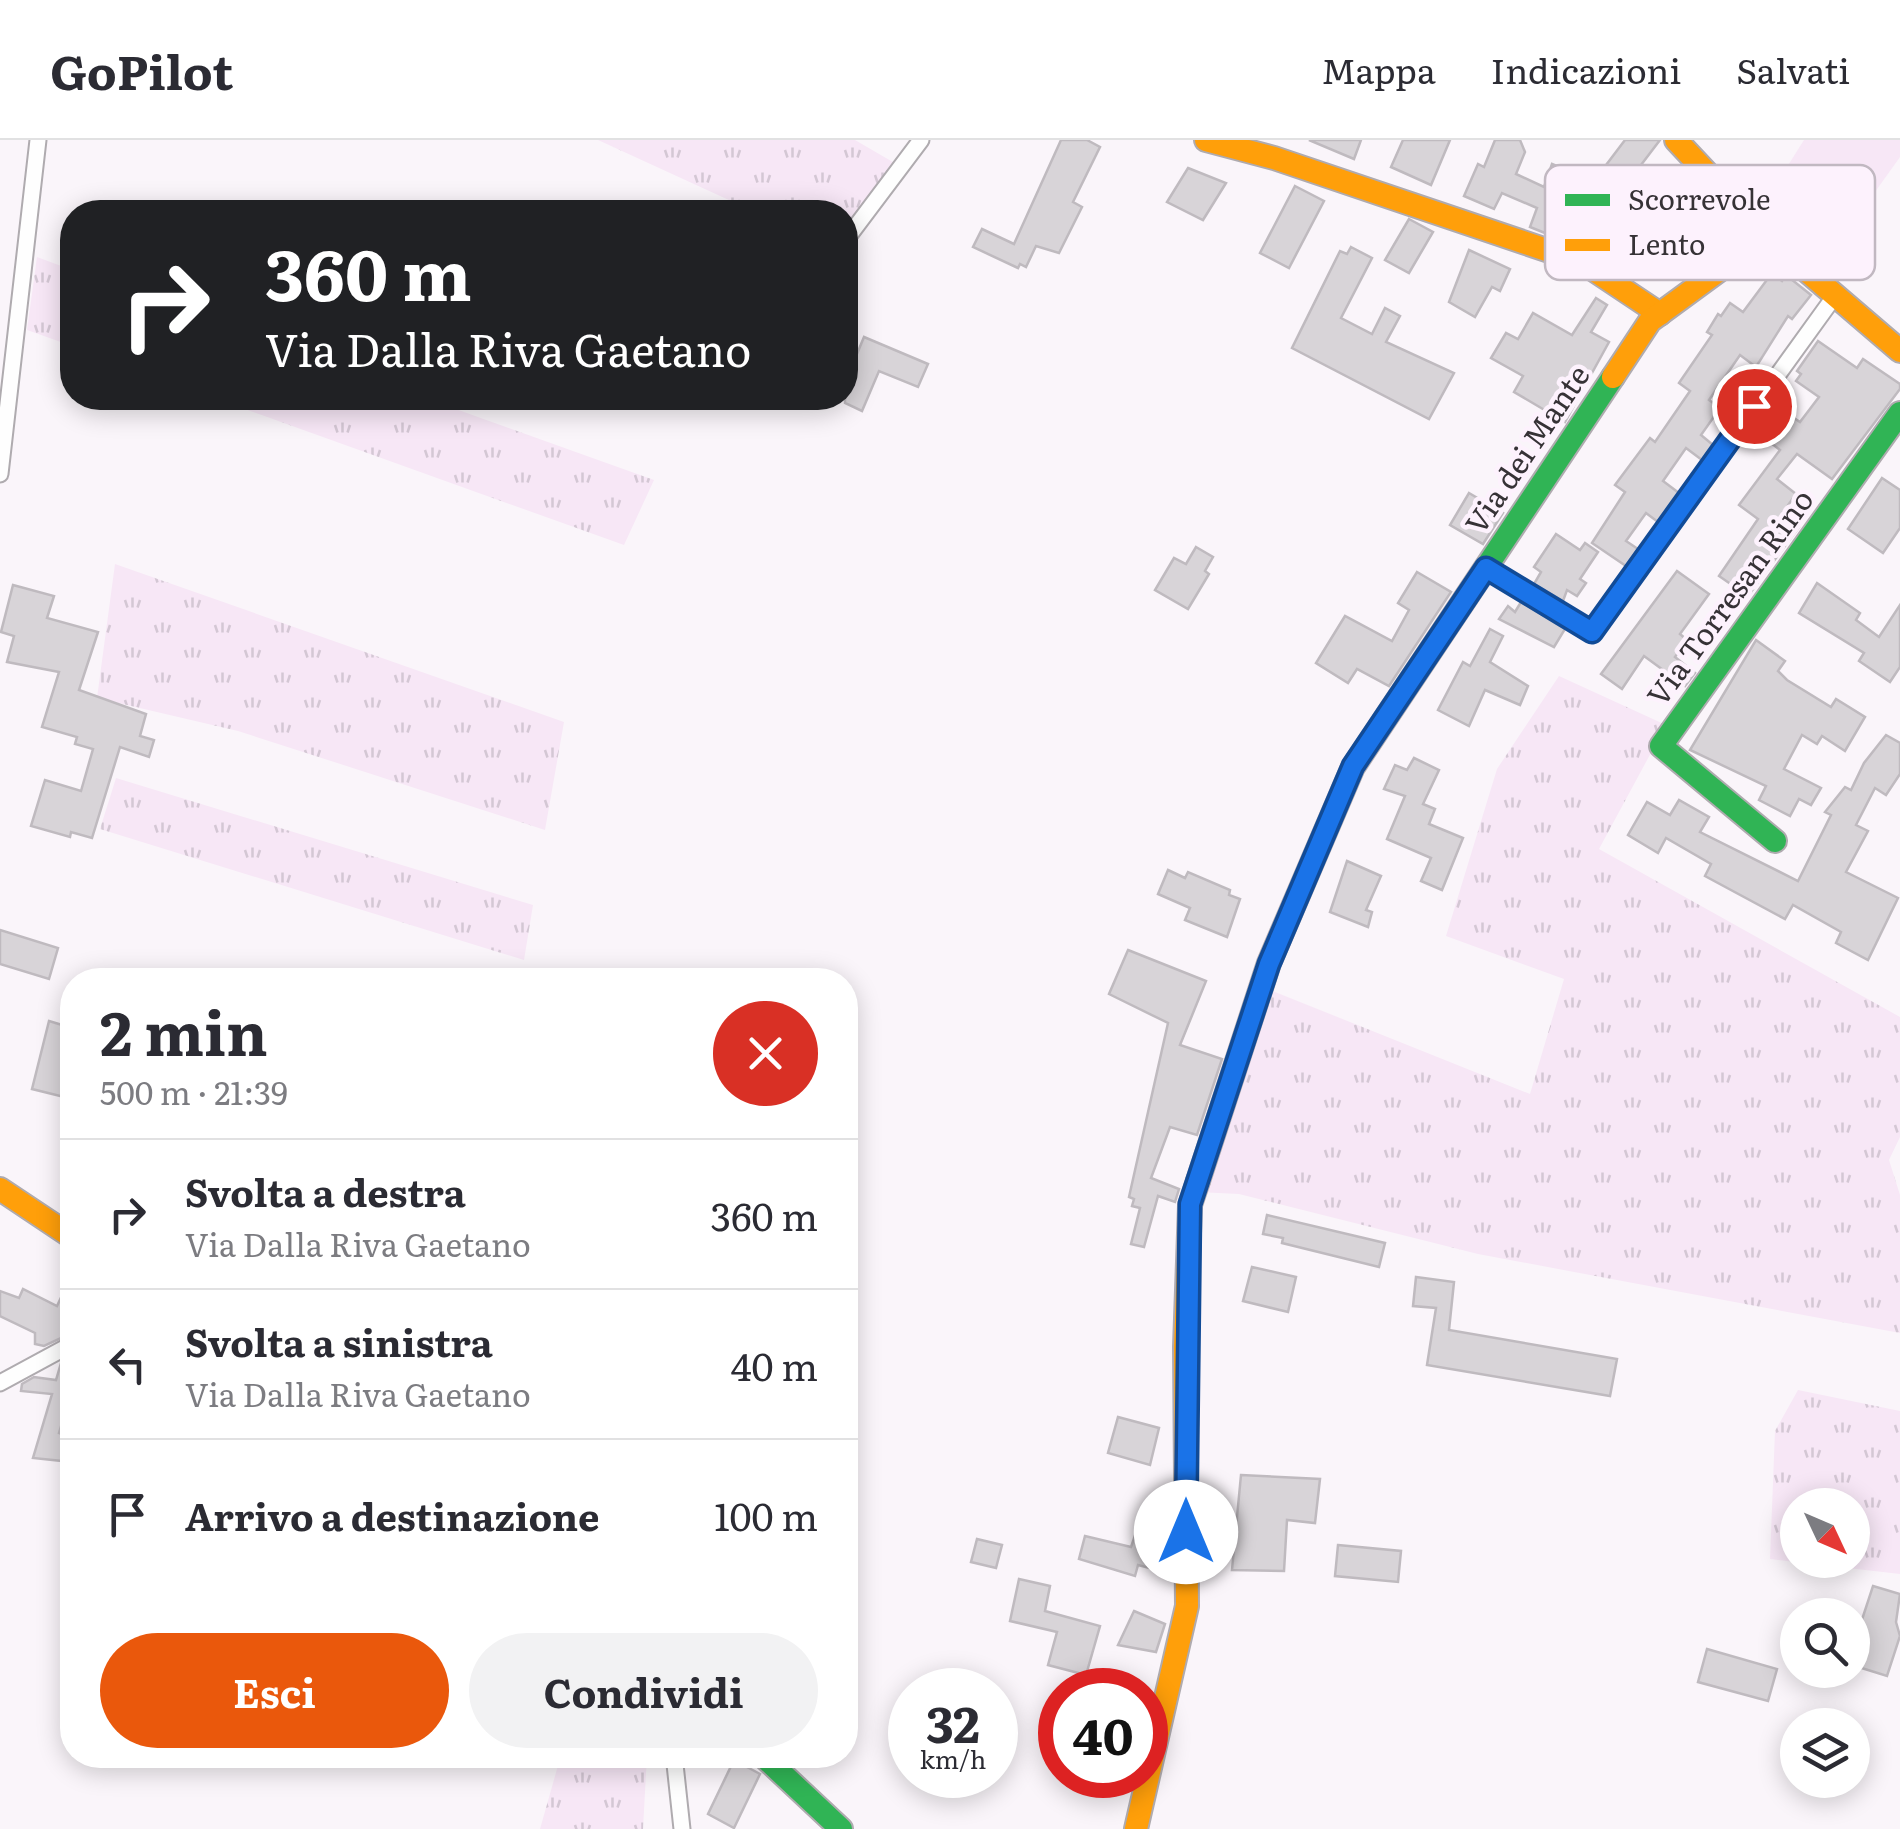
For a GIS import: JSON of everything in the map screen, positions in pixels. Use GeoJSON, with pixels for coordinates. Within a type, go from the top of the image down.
{"type":"FeatureCollection","features":[{"type":"Feature","properties":{"kind":"street"},"geometry":{"type":"LineString","coordinates":[[0,474],[38,140]]}},
{"type":"Feature","properties":{"kind":"street"},"geometry":{"type":"LineString","coordinates":[[858,223],[921,140]]}},
{"type":"Feature","properties":{"kind":"street"},"geometry":{"type":"LineString","coordinates":[[1206,140],[1274,158],[1545,250]]}},
{"type":"Feature","properties":{"kind":"street"},"geometry":{"type":"LineString","coordinates":[[1676,140],[1699,165]]}},
{"type":"Feature","properties":{"kind":"street"},"geometry":{"type":"LineString","coordinates":[[1609,280],[1660,314]]}},
{"type":"Feature","properties":{"kind":"street","name":"Via dei Mante"},"geometry":{"type":"LineString","coordinates":[[1136,1829],[1187,1606],[1185,1347],[1190,1204],[1269,964],[1353,766],[1650,321],[1706,280]]}},
{"type":"Feature","properties":{"kind":"street"},"geometry":{"type":"LineString","coordinates":[[1815,280],[1900,351]]}},
{"type":"Feature","properties":{"kind":"street"},"geometry":{"type":"LineString","coordinates":[[1486,568],[1592,632],[1834,297]]}},
{"type":"Feature","properties":{"kind":"street","name":"Via Torresan Rino"},"geometry":{"type":"LineString","coordinates":[[1775,841],[1661,746],[1900,413]]}},
{"type":"Feature","properties":{"kind":"street"},"geometry":{"type":"LineString","coordinates":[[0,1189],[60,1229]]}},
{"type":"Feature","properties":{"kind":"street"},"geometry":{"type":"LineString","coordinates":[[0,1383],[60,1350]]}},
{"type":"Feature","properties":{"kind":"street"},"geometry":{"type":"LineString","coordinates":[[675,1768],[682,1829]]}},
{"type":"Feature","properties":{"kind":"street"},"geometry":{"type":"LineString","coordinates":[[776,1768],[841,1829]]}},
{"type":"Feature","properties":{"kind":"green space"},"geometry":{"type":"Polygon","coordinates":[[[598,140],[855,140],[898,165],[858,217],[858,200],[729,200],[598,140]]]}},
{"type":"Feature","properties":{"kind":"green space"},"geometry":{"type":"Polygon","coordinates":[[[1804,140],[1900,140],[1900,157],[1875,192],[1875,165],[1788,165],[1804,140]]]}},
{"type":"Feature","properties":{"kind":"green space"},"geometry":{"type":"Polygon","coordinates":[[[37,257],[60,266],[60,342],[27,330],[37,257]]]}},
{"type":"Feature","properties":{"kind":"green space"},"geometry":{"type":"Polygon","coordinates":[[[247,410],[459,410],[654,480],[624,545],[247,410]]]}},
{"type":"Feature","properties":{"kind":"green space"},"geometry":{"type":"Polygon","coordinates":[[[115,564],[564,722],[545,830],[238,731],[97,698],[115,564]]]}},
{"type":"Feature","properties":{"kind":"green space"},"geometry":{"type":"Polygon","coordinates":[[[1559,676],[1666,725],[1599,849],[1900,1017],[1900,1137],[1889,1160],[1900,1195],[1900,1333],[1478,1254],[1239,1194],[1197,1192],[1260,986],[1530,1094],[1564,979],[1446,936],[1497,769],[1559,676]]]}},
{"type":"Feature","properties":{"kind":"green space"},"geometry":{"type":"Polygon","coordinates":[[[116,778],[533,905],[524,960],[100,829],[116,778]]]}},
{"type":"Feature","properties":{"kind":"green space"},"geometry":{"type":"Polygon","coordinates":[[[1798,1390],[1900,1411],[1900,1574],[1870,1571],[1870,1488],[1780,1488],[1780,1560],[1770,1559],[1775,1431],[1798,1390]]]}},
{"type":"Feature","properties":{"kind":"green space"},"geometry":{"type":"Polygon","coordinates":[[[557,1768],[646,1768],[643,1829],[540,1829],[557,1768]]]}},
{"type":"Feature","properties":{"kind":"building"},"geometry":{"type":"Polygon","coordinates":[[[1061,140],[1087,140],[1100,147],[1073,202],[1082,207],[1059,253],[1036,246],[1026,267],[1020,264],[1018,268],[973,247],[982,229],[1014,244],[1061,140]]]}},
{"type":"Feature","properties":{"kind":"building"},"geometry":{"type":"Polygon","coordinates":[[[1309,140],[1361,140],[1354,159],[1309,140]]]}},
{"type":"Feature","properties":{"kind":"building"},"geometry":{"type":"Polygon","coordinates":[[[1403,140],[1450,140],[1431,185],[1391,167],[1403,140]]]}},
{"type":"Feature","properties":{"kind":"building"},"geometry":{"type":"Polygon","coordinates":[[[1495,140],[1520,140],[1525,152],[1516,174],[1544,187],[1545,184],[1545,233],[1530,227],[1537,208],[1502,193],[1494,209],[1464,196],[1478,164],[1484,167],[1495,140]]]}},
{"type":"Feature","properties":{"kind":"building"},"geometry":{"type":"Polygon","coordinates":[[[1625,140],[1660,140],[1641,165],[1606,165],[1625,140]]]}},
{"type":"Feature","properties":{"kind":"building"},"geometry":{"type":"Polygon","coordinates":[[[1188,168],[1226,183],[1203,220],[1167,202],[1188,168]]]}},
{"type":"Feature","properties":{"kind":"building"},"geometry":{"type":"Polygon","coordinates":[[[1295,186],[1324,201],[1289,268],[1260,253],[1295,186]]]}},
{"type":"Feature","properties":{"kind":"building"},"geometry":{"type":"Polygon","coordinates":[[[1409,219],[1433,232],[1409,273],[1385,260],[1409,219]]]}},
{"type":"Feature","properties":{"kind":"building"},"geometry":{"type":"Polygon","coordinates":[[[1351,247],[1372,258],[1341,318],[1372,334],[1385,308],[1400,316],[1386,342],[1454,373],[1429,419],[1292,348],[1340,251],[1347,254],[1351,247]]]}},
{"type":"Feature","properties":{"kind":"building"},"geometry":{"type":"Polygon","coordinates":[[[1469,250],[1510,269],[1500,291],[1492,287],[1475,317],[1449,302],[1469,250]]]}},
{"type":"Feature","properties":{"kind":"building"},"geometry":{"type":"Polygon","coordinates":[[[1767,280],[1792,280],[1811,295],[1792,319],[1788,316],[1756,367],[1740,355],[1709,400],[1720,408],[1701,435],[1713,445],[1702,460],[1686,448],[1663,481],[1679,493],[1658,522],[1646,513],[1626,541],[1638,549],[1626,566],[1592,543],[1625,492],[1615,485],[1650,438],[1655,442],[1690,391],[1679,383],[1712,335],[1707,332],[1718,314],[1721,316],[1730,303],[1743,312],[1767,280]]]}},
{"type":"Feature","properties":{"kind":"building"},"geometry":{"type":"Polygon","coordinates":[[[1596,298],[1607,305],[1591,332],[1609,342],[1565,422],[1514,392],[1523,376],[1491,358],[1506,333],[1518,339],[1533,313],[1572,335],[1596,298]]]}},
{"type":"Feature","properties":{"kind":"building"},"geometry":{"type":"Polygon","coordinates":[[[864,337],[928,364],[918,387],[879,371],[862,411],[858,409],[858,352],[864,337]]]}},
{"type":"Feature","properties":{"kind":"building"},"geometry":{"type":"Polygon","coordinates":[[[1818,341],[1857,368],[1863,359],[1900,384],[1900,389],[1832,479],[1797,454],[1777,479],[1796,494],[1781,515],[1799,527],[1748,596],[1719,576],[1758,519],[1739,505],[1780,450],[1771,443],[1791,416],[1800,422],[1819,397],[1796,381],[1801,374],[1797,371],[1818,341]]]}},
{"type":"Feature","properties":{"kind":"building"},"geometry":{"type":"Polygon","coordinates":[[[1882,478],[1900,490],[1900,528],[1883,553],[1848,529],[1882,478]]]}},
{"type":"Feature","properties":{"kind":"building"},"geometry":{"type":"Polygon","coordinates":[[[1469,493],[1503,513],[1483,544],[1450,525],[1469,493]]]}},
{"type":"Feature","properties":{"kind":"building"},"geometry":{"type":"Polygon","coordinates":[[[1556,534],[1580,550],[1585,543],[1598,552],[1580,579],[1586,583],[1577,596],[1567,590],[1563,601],[1534,584],[1541,572],[1534,567],[1556,534]]]}},
{"type":"Feature","properties":{"kind":"building"},"geometry":{"type":"Polygon","coordinates":[[[1196,547],[1213,557],[1205,571],[1209,574],[1188,609],[1155,590],[1174,558],[1186,564],[1196,547]]]}},
{"type":"Feature","properties":{"kind":"building"},"geometry":{"type":"Polygon","coordinates":[[[1677,571],[1709,594],[1680,634],[1687,640],[1675,657],[1695,673],[1685,686],[1644,656],[1622,689],[1601,674],[1677,571]]]}},
{"type":"Feature","properties":{"kind":"building"},"geometry":{"type":"Polygon","coordinates":[[[1417,572],[1451,592],[1389,686],[1357,669],[1348,683],[1316,663],[1345,616],[1392,641],[1409,610],[1398,603],[1417,572]]]}},
{"type":"Feature","properties":{"kind":"building"},"geometry":{"type":"Polygon","coordinates":[[[1817,583],[1860,613],[1856,620],[1879,637],[1900,605],[1900,667],[1890,682],[1859,661],[1864,653],[1799,613],[1817,583]]]}},
{"type":"Feature","properties":{"kind":"building"},"geometry":{"type":"Polygon","coordinates":[[[13,585],[54,596],[47,618],[98,632],[79,690],[146,714],[140,736],[154,740],[149,757],[120,747],[92,838],[71,832],[70,837],[31,826],[45,780],[81,791],[93,749],[75,744],[77,737],[42,727],[59,672],[7,662],[14,636],[1,632],[13,585]]]}},
{"type":"Feature","properties":{"kind":"building"},"geometry":{"type":"Polygon","coordinates":[[[1521,602],[1565,629],[1554,647],[1499,619],[1508,606],[1515,612],[1521,602]]]}},
{"type":"Feature","properties":{"kind":"building"},"geometry":{"type":"Polygon","coordinates":[[[1490,629],[1503,636],[1490,662],[1528,686],[1520,705],[1485,690],[1469,726],[1438,710],[1463,662],[1470,666],[1490,629]]]}},
{"type":"Feature","properties":{"kind":"building"},"geometry":{"type":"Polygon","coordinates":[[[1756,640],[1785,661],[1778,671],[1787,680],[1831,707],[1836,699],[1865,717],[1845,751],[1822,736],[1817,744],[1802,735],[1784,769],[1821,788],[1811,805],[1799,799],[1790,816],[1759,800],[1766,786],[1690,750],[1756,640]]]}},
{"type":"Feature","properties":{"kind":"building"},"geometry":{"type":"Polygon","coordinates":[[[1886,735],[1900,743],[1900,774],[1886,795],[1875,788],[1856,825],[1868,831],[1846,872],[1898,898],[1868,960],[1836,943],[1841,932],[1793,905],[1785,919],[1705,876],[1711,864],[1666,838],[1658,853],[1628,835],[1647,802],[1670,815],[1679,800],[1709,817],[1700,832],[1798,881],[1831,815],[1825,812],[1845,787],[1851,790],[1864,763],[1886,735]]]}},
{"type":"Feature","properties":{"kind":"building"},"geometry":{"type":"Polygon","coordinates":[[[1414,758],[1439,770],[1423,804],[1435,809],[1429,824],[1463,838],[1442,890],[1421,881],[1431,858],[1387,839],[1405,796],[1384,789],[1395,765],[1407,770],[1414,758]]]}},
{"type":"Feature","properties":{"kind":"building"},"geometry":{"type":"Polygon","coordinates":[[[1347,861],[1381,876],[1366,910],[1372,912],[1368,927],[1330,912],[1347,861]]]}},
{"type":"Feature","properties":{"kind":"building"},"geometry":{"type":"Polygon","coordinates":[[[1168,870],[1185,878],[1188,872],[1230,890],[1229,895],[1240,899],[1227,937],[1185,920],[1190,908],[1158,894],[1168,870]]]}},
{"type":"Feature","properties":{"kind":"building"},"geometry":{"type":"Polygon","coordinates":[[[0,930],[58,948],[49,979],[0,964],[0,930]]]}},
{"type":"Feature","properties":{"kind":"building"},"geometry":{"type":"Polygon","coordinates":[[[1128,950],[1206,981],[1180,1045],[1222,1059],[1197,1135],[1170,1127],[1151,1178],[1179,1189],[1175,1202],[1158,1196],[1144,1247],[1131,1244],[1140,1208],[1132,1206],[1134,1199],[1129,1197],[1168,1023],[1109,994],[1128,950]]]}},
{"type":"Feature","properties":{"kind":"building"},"geometry":{"type":"Polygon","coordinates":[[[49,1021],[60,1024],[60,1096],[32,1089],[49,1021]]]}},
{"type":"Feature","properties":{"kind":"building"},"geometry":{"type":"Polygon","coordinates":[[[1267,1215],[1385,1243],[1379,1267],[1282,1243],[1283,1238],[1263,1234],[1267,1215]]]}},
{"type":"Feature","properties":{"kind":"building"},"geometry":{"type":"Polygon","coordinates":[[[1252,1267],[1296,1277],[1288,1312],[1243,1301],[1252,1267]]]}},
{"type":"Feature","properties":{"kind":"building"},"geometry":{"type":"Polygon","coordinates":[[[1416,1277],[1454,1282],[1449,1330],[1617,1359],[1610,1396],[1427,1365],[1436,1308],[1413,1306],[1416,1277]]]}},
{"type":"Feature","properties":{"kind":"building"},"geometry":{"type":"Polygon","coordinates":[[[23,1289],[57,1306],[60,1300],[60,1339],[44,1346],[35,1344],[35,1333],[0,1316],[0,1291],[19,1298],[23,1289]]]}},
{"type":"Feature","properties":{"kind":"building"},"geometry":{"type":"Polygon","coordinates":[[[60,1366],[60,1461],[33,1458],[52,1394],[21,1391],[22,1384],[34,1377],[56,1380],[60,1366]]]}},
{"type":"Feature","properties":{"kind":"building"},"geometry":{"type":"Polygon","coordinates":[[[1118,1417],[1159,1428],[1150,1465],[1108,1453],[1118,1417]]]}},
{"type":"Feature","properties":{"kind":"building"},"geometry":{"type":"Polygon","coordinates":[[[1241,1475],[1320,1479],[1315,1523],[1287,1520],[1284,1571],[1232,1570],[1241,1475]]]}},
{"type":"Feature","properties":{"kind":"building"},"geometry":{"type":"Polygon","coordinates":[[[1139,1524],[1171,1539],[1165,1572],[1138,1565],[1135,1576],[1079,1559],[1085,1536],[1131,1547],[1139,1524]]]}},
{"type":"Feature","properties":{"kind":"building"},"geometry":{"type":"Polygon","coordinates":[[[977,1539],[1002,1545],[996,1568],[971,1562],[977,1539]]]}},
{"type":"Feature","properties":{"kind":"building"},"geometry":{"type":"Polygon","coordinates":[[[1338,1545],[1401,1551],[1398,1582],[1335,1576],[1338,1545]]]}},
{"type":"Feature","properties":{"kind":"building"},"geometry":{"type":"Polygon","coordinates":[[[1019,1579],[1050,1586],[1045,1611],[1100,1626],[1088,1668],[1048,1665],[1057,1632],[1010,1621],[1019,1579]]]}},
{"type":"Feature","properties":{"kind":"building"},"geometry":{"type":"Polygon","coordinates":[[[1873,1586],[1900,1594],[1896,1622],[1900,1636],[1887,1676],[1870,1671],[1869,1598],[1873,1586]]]}},
{"type":"Feature","properties":{"kind":"building"},"geometry":{"type":"Polygon","coordinates":[[[1134,1611],[1165,1624],[1156,1652],[1118,1645],[1134,1611]]]}},
{"type":"Feature","properties":{"kind":"building"},"geometry":{"type":"Polygon","coordinates":[[[1707,1649],[1777,1669],[1768,1701],[1698,1682],[1707,1649]]]}},
{"type":"Feature","properties":{"kind":"building"},"geometry":{"type":"Polygon","coordinates":[[[730,1768],[749,1768],[760,1774],[734,1828],[708,1814],[730,1768]]]}},
{"type":"Feature","properties":{"kind":"traffic: fast"},"geometry":{"type":"LineString","coordinates":[[1198,1181],[1269,963],[1353,767],[1613,377]]}},
{"type":"Feature","properties":{"kind":"traffic: fast"},"geometry":{"type":"LineString","coordinates":[[1775,841],[1661,746],[1900,413]]}},
{"type":"Feature","properties":{"kind":"traffic: fast"},"geometry":{"type":"LineString","coordinates":[[776,1768],[841,1829]]}},
{"type":"Feature","properties":{"kind":"traffic: slow"},"geometry":{"type":"LineString","coordinates":[[1206,140],[1274,158],[1545,250]]}},
{"type":"Feature","properties":{"kind":"traffic: slow"},"geometry":{"type":"LineString","coordinates":[[1676,140],[1699,165]]}},
{"type":"Feature","properties":{"kind":"traffic: slow"},"geometry":{"type":"LineString","coordinates":[[1609,280],[1660,314]]}},
{"type":"Feature","properties":{"kind":"traffic: slow"},"geometry":{"type":"LineString","coordinates":[[1613,377],[1650,321],[1706,280]]}},
{"type":"Feature","properties":{"kind":"traffic: slow"},"geometry":{"type":"LineString","coordinates":[[1817,280],[1900,351]]}},
{"type":"Feature","properties":{"kind":"traffic: slow"},"geometry":{"type":"LineString","coordinates":[[1136,1829],[1187,1606],[1185,1347],[1190,1205],[1198,1181]]}},
{"type":"Feature","properties":{"kind":"traffic: slow"},"geometry":{"type":"LineString","coordinates":[[0,1189],[60,1229]]}},
{"type":"Feature","properties":{"kind":"route"},"geometry":{"type":"LineString","coordinates":[[1186,1532],[1185,1347],[1190,1204],[1269,964],[1353,766],[1486,568],[1592,632],[1754,406]]}}]}
